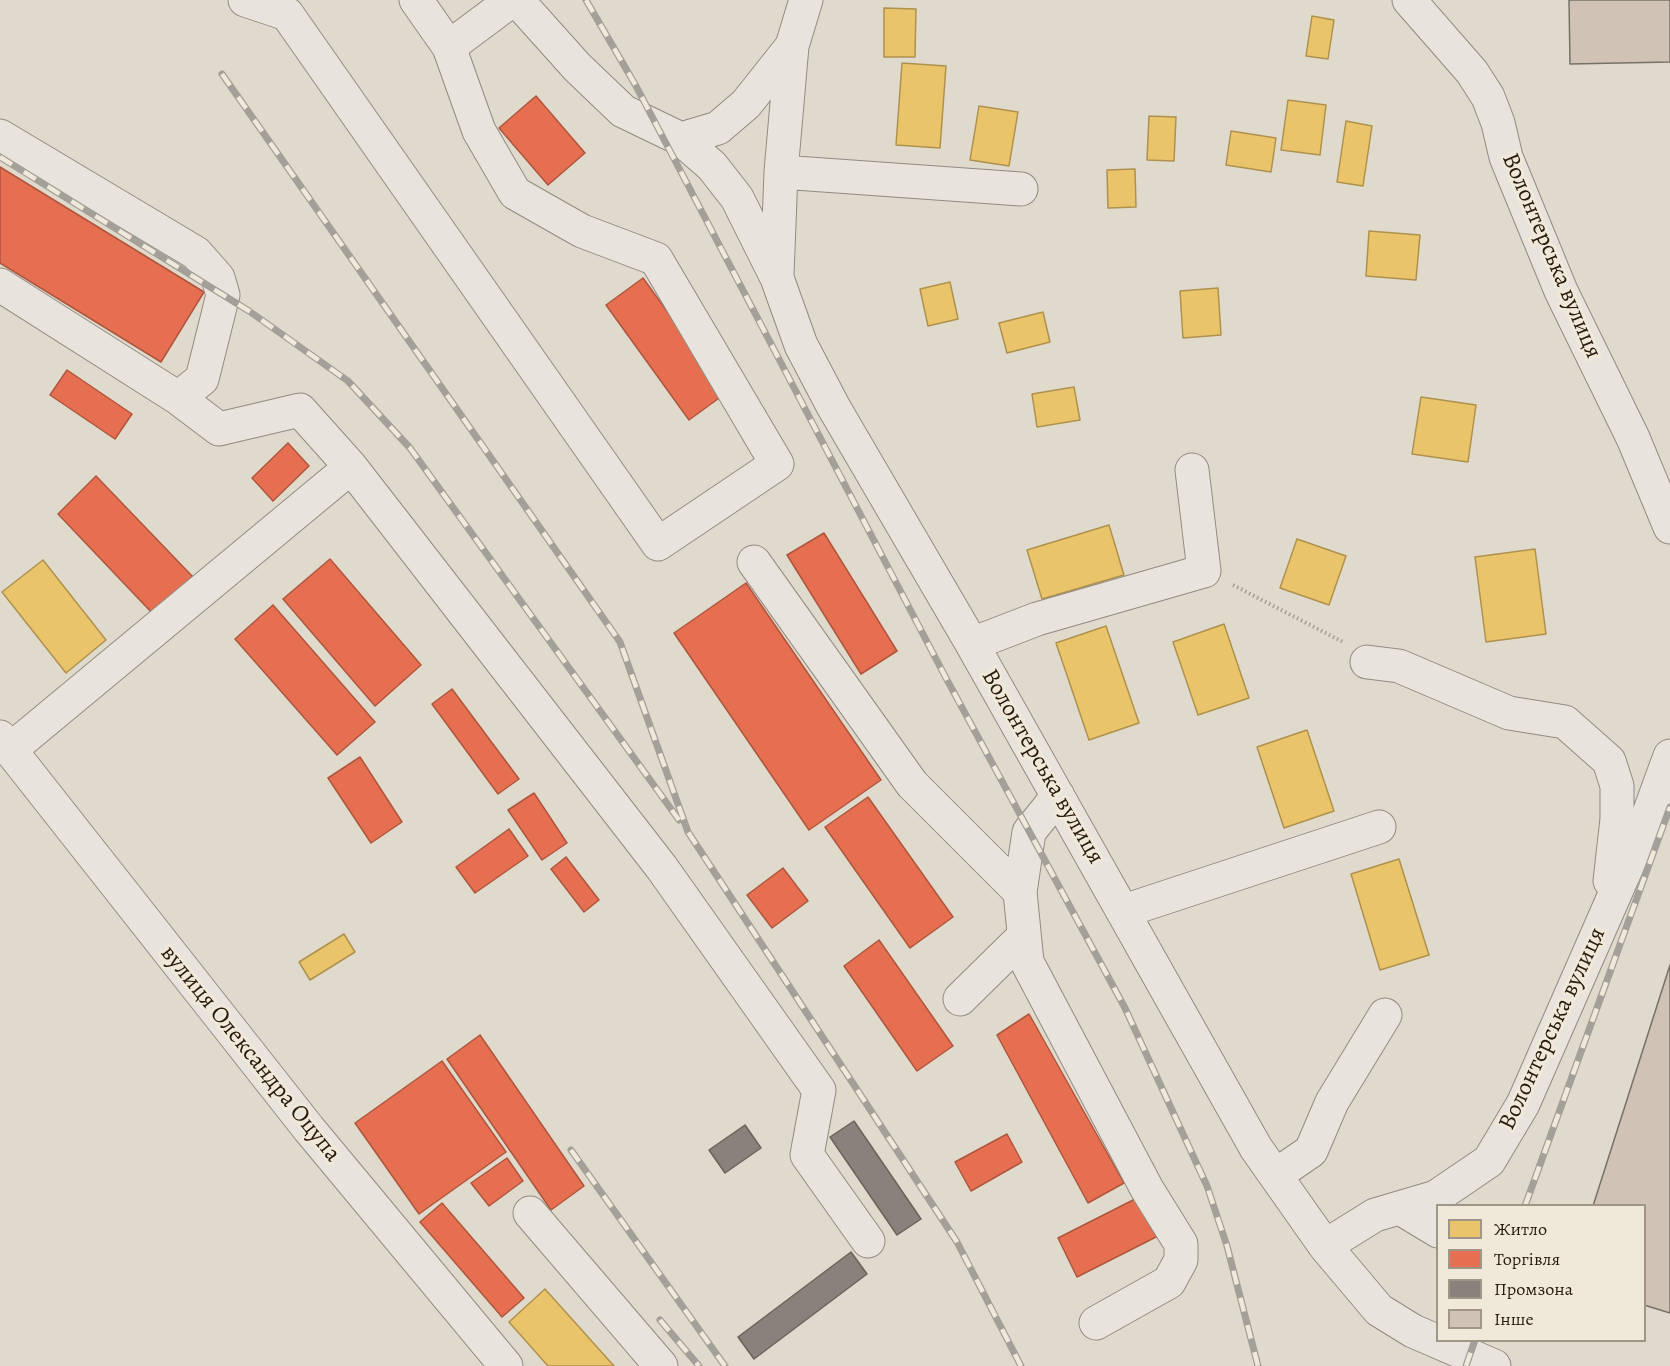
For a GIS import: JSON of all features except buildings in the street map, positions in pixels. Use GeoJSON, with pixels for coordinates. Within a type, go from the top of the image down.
{"type":"FeatureCollection","features":[{"type":"Feature","properties":{"kind":"street"},"geometry":{"type":"LineString","coordinates":[[245,0],[287,15],[658,544],[777,464],[656,259],[582,231],[515,194],[479,131],[449,48],[416,0]]}},
{"type":"Feature","properties":{"kind":"street"},"geometry":{"type":"LineString","coordinates":[[449,48],[512,0]]}},
{"type":"Feature","properties":{"kind":"street","name":"Волонтерська вулиця"},"geometry":{"type":"LineString","coordinates":[[517,0],[577,68],[623,111],[681,140],[712,166],[737,198],[777,278],[801,345],[833,406],[972,644],[1256,1148],[1325,1246],[1379,1310],[1425,1324]]}},
{"type":"Feature","properties":{"kind":"street"},"geometry":{"type":"LineString","coordinates":[[681,140],[718,128],[746,104],[792,46],[806,0]]}},
{"type":"Feature","properties":{"kind":"street","name":"Волонтерська вулиця"},"geometry":{"type":"LineString","coordinates":[[1409,0],[1472,72],[1488,97],[1498,123],[1506,157],[1562,291],[1633,438],[1670,527]]}},
{"type":"Feature","properties":{"kind":"street","name":"Волонтерська вулиця"},"geometry":{"type":"LineString","coordinates":[[777,278],[781,172],[792,46]]}},
{"type":"Feature","properties":{"kind":"street"},"geometry":{"type":"LineString","coordinates":[[0,136],[196,253],[218,278],[223,295],[202,379],[178,398]]}},
{"type":"Feature","properties":{"kind":"street"},"geometry":{"type":"LineString","coordinates":[[781,172],[1021,189]]}},
{"type":"Feature","properties":{"kind":"street"},"geometry":{"type":"LineString","coordinates":[[0,285],[178,398],[219,429],[300,410],[351,467],[662,868],[819,1090],[807,1155],[868,1241]]}},
{"type":"Feature","properties":{"kind":"street"},"geometry":{"type":"LineString","coordinates":[[5,744],[351,467]]}},
{"type":"Feature","properties":{"kind":"street"},"geometry":{"type":"LineString","coordinates":[[972,644],[1047,616],[1204,572],[1192,470]]}},
{"type":"Feature","properties":{"kind":"street"},"geometry":{"type":"LineString","coordinates":[[754,562],[912,784],[1020,892]]}},
{"type":"Feature","properties":{"kind":"street"},"geometry":{"type":"LineString","coordinates":[[1366,662],[1399,666],[1509,713],[1565,722],[1609,761],[1617,786],[1617,819],[1605,918]]}},
{"type":"Feature","properties":{"kind":"street","name":"вулиця Олександра Оцупа"},"geometry":{"type":"LineString","coordinates":[[5,744],[309,1129],[506,1366]]}},
{"type":"Feature","properties":{"kind":"street","name":"Волонтерська вулиця"},"geometry":{"type":"LineString","coordinates":[[1325,1246],[1375,1215],[1436,1197],[1489,1161],[1523,1104],[1605,918],[1670,756]]}},
{"type":"Feature","properties":{"kind":"street"},"geometry":{"type":"LineString","coordinates":[[1058,796],[1029,832],[1020,892],[1027,962],[1147,1189],[1181,1244],[1181,1260],[1169,1282],[1096,1323]]}},
{"type":"Feature","properties":{"kind":"street"},"geometry":{"type":"LineString","coordinates":[[1124,911],[1379,827]]}},
{"type":"Feature","properties":{"kind":"street"},"geometry":{"type":"LineString","coordinates":[[960,999],[1024,936]]}},
{"type":"Feature","properties":{"kind":"street"},"geometry":{"type":"LineString","coordinates":[[1276,1176],[1311,1151],[1332,1102],[1385,1016]]}},
{"type":"Feature","properties":{"kind":"street"},"geometry":{"type":"LineString","coordinates":[[1400,1208],[1436,1230]]}},
{"type":"Feature","properties":{"kind":"street"},"geometry":{"type":"LineString","coordinates":[[530,1213],[661,1366]]}},
{"type":"Feature","properties":{"kind":"street","name":"Волонтерська вулиця"},"geometry":{"type":"LineString","coordinates":[[1455,1342],[1494,1366]]}},
{"type":"Feature","properties":{"kind":"path"},"geometry":{"type":"LineString","coordinates":[[1204,572],[1336,636],[1366,662]]}},
{"type":"Feature","properties":{"kind":"railway"},"geometry":{"type":"LineString","coordinates":[[586,0],[636,86],[946,678],[1125,1008],[1207,1186],[1227,1246],[1258,1366]]}},
{"type":"Feature","properties":{"kind":"railway"},"geometry":{"type":"LineString","coordinates":[[222,74],[620,642],[688,832],[957,1242],[1021,1366]]}},
{"type":"Feature","properties":{"kind":"railway"},"geometry":{"type":"LineString","coordinates":[[0,157],[249,311],[348,381],[410,448],[679,820]]}},
{"type":"Feature","properties":{"kind":"railway"},"geometry":{"type":"LineString","coordinates":[[1526,1204],[1670,807]]}},
{"type":"Feature","properties":{"kind":"railway"},"geometry":{"type":"LineString","coordinates":[[571,1150],[725,1366]]}},
{"type":"Feature","properties":{"kind":"railway"},"geometry":{"type":"LineString","coordinates":[[660,1320],[699,1366]]}},
{"type":"Feature","properties":{"kind":"railway"},"geometry":{"type":"LineString","coordinates":[[1466,1366],[1474,1342]]}}]}
